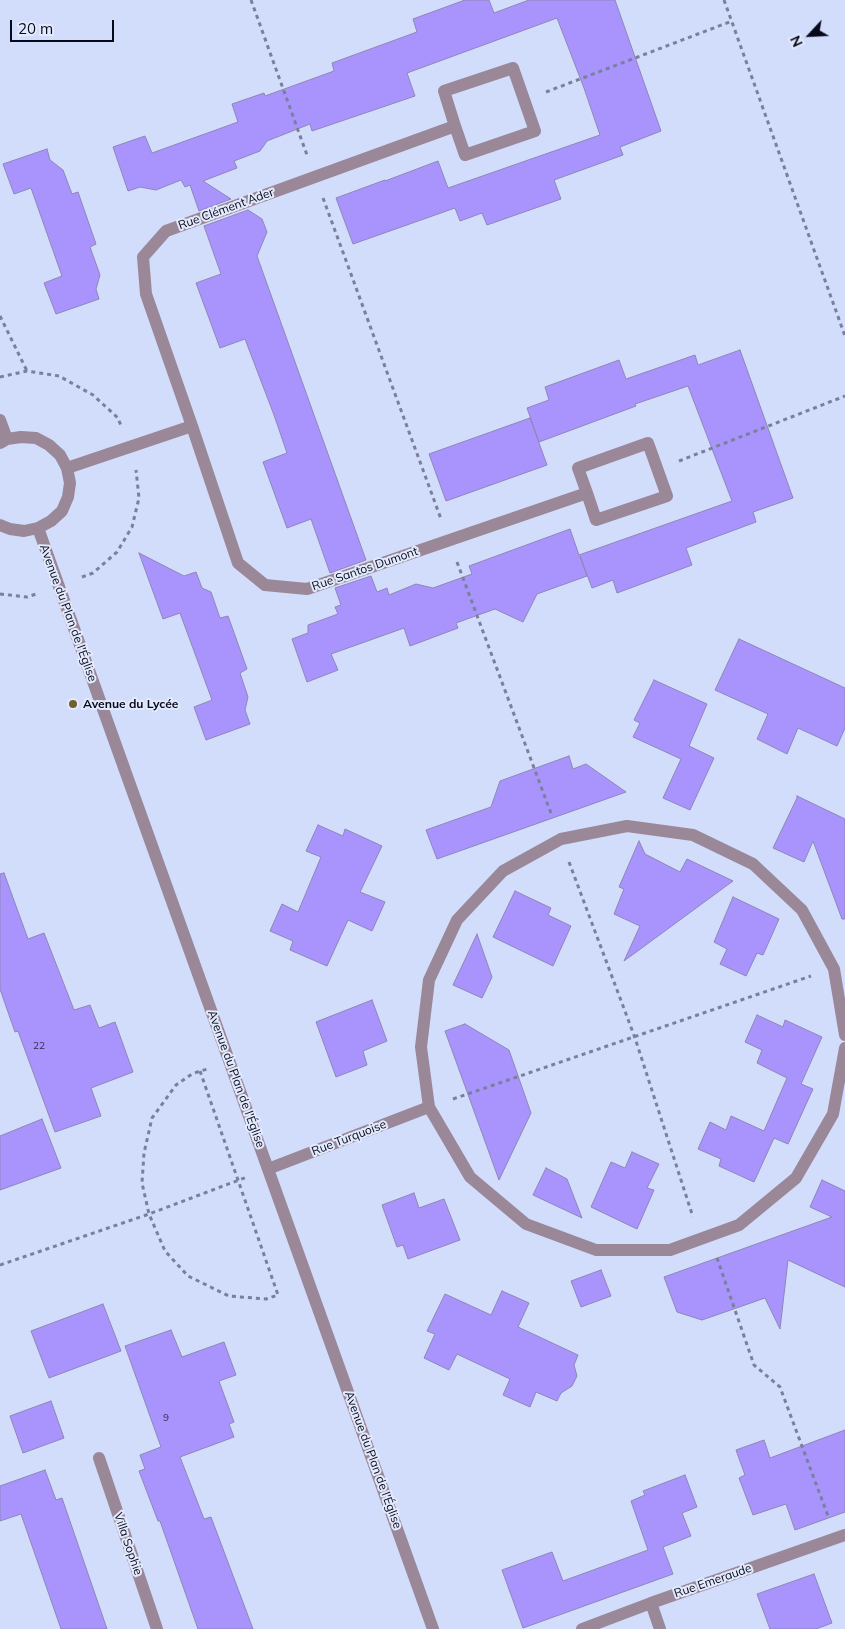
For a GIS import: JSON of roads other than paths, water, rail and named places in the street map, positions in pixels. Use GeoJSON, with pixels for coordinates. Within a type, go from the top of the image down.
{"type":"FeatureCollection","features":[{"type":"Feature","properties":{"kind":"street"},"geometry":{"type":"LineString","coordinates":[[513,68],[535,131],[465,155],[455,126],[444,91],[513,68]]}},
{"type":"Feature","properties":{"kind":"street","name":"Rue Clément Ader"},"geometry":{"type":"LineString","coordinates":[[192,426],[146,294],[143,257],[166,231],[455,126]]}},
{"type":"Feature","properties":{"kind":"street"},"geometry":{"type":"LineString","coordinates":[[0,420],[3,441],[21,437],[36,438],[49,445],[60,455],[67,468],[192,426]]}},
{"type":"Feature","properties":{"kind":"street","name":"Rue Santos Dumont"},"geometry":{"type":"LineString","coordinates":[[192,426],[238,563],[265,585],[307,589],[586,493]]}},
{"type":"Feature","properties":{"kind":"street"},"geometry":{"type":"LineString","coordinates":[[648,443],[667,496],[596,520],[586,493],[578,468],[648,443]]}},
{"type":"Feature","properties":{"kind":"street","name":"Avenue du Plan de l'Église"},"geometry":{"type":"LineString","coordinates":[[0,524],[10,529],[24,531],[38,528],[51,521],[62,511],[68,497],[70,482],[67,468]]}},
{"type":"Feature","properties":{"kind":"street","name":"Avenue du Plan de l'Église"},"geometry":{"type":"LineString","coordinates":[[38,528],[434,1629]]}},
{"type":"Feature","properties":{"kind":"street"},"geometry":{"type":"LineString","coordinates":[[845,1035],[834,969],[802,910],[753,864],[693,835],[626,826],[561,839],[503,871],[457,920],[428,980],[421,1047],[430,1107],[470,1177],[526,1224],[596,1250],[670,1250],[739,1225],[796,1178],[833,1114],[845,1048]]}},
{"type":"Feature","properties":{"kind":"street","name":"Rue Turquoise"},"geometry":{"type":"LineString","coordinates":[[268,1169],[430,1107]]}},
{"type":"Feature","properties":{"kind":"street","name":"Villa Sophie"},"geometry":{"type":"LineString","coordinates":[[98,1458],[158,1629]]}},
{"type":"Feature","properties":{"kind":"street","name":"Rue Emeraude"},"geometry":{"type":"LineString","coordinates":[[582,1629],[841,1536]]}},
{"type":"Feature","properties":{"kind":"street"},"geometry":{"type":"LineString","coordinates":[[651,1603],[660,1629]]}},
{"type":"Feature","properties":{"kind":"place","name":"Avenue du Lycée"},"geometry":{"type":"Point","coordinates":[73,704]}}]}
